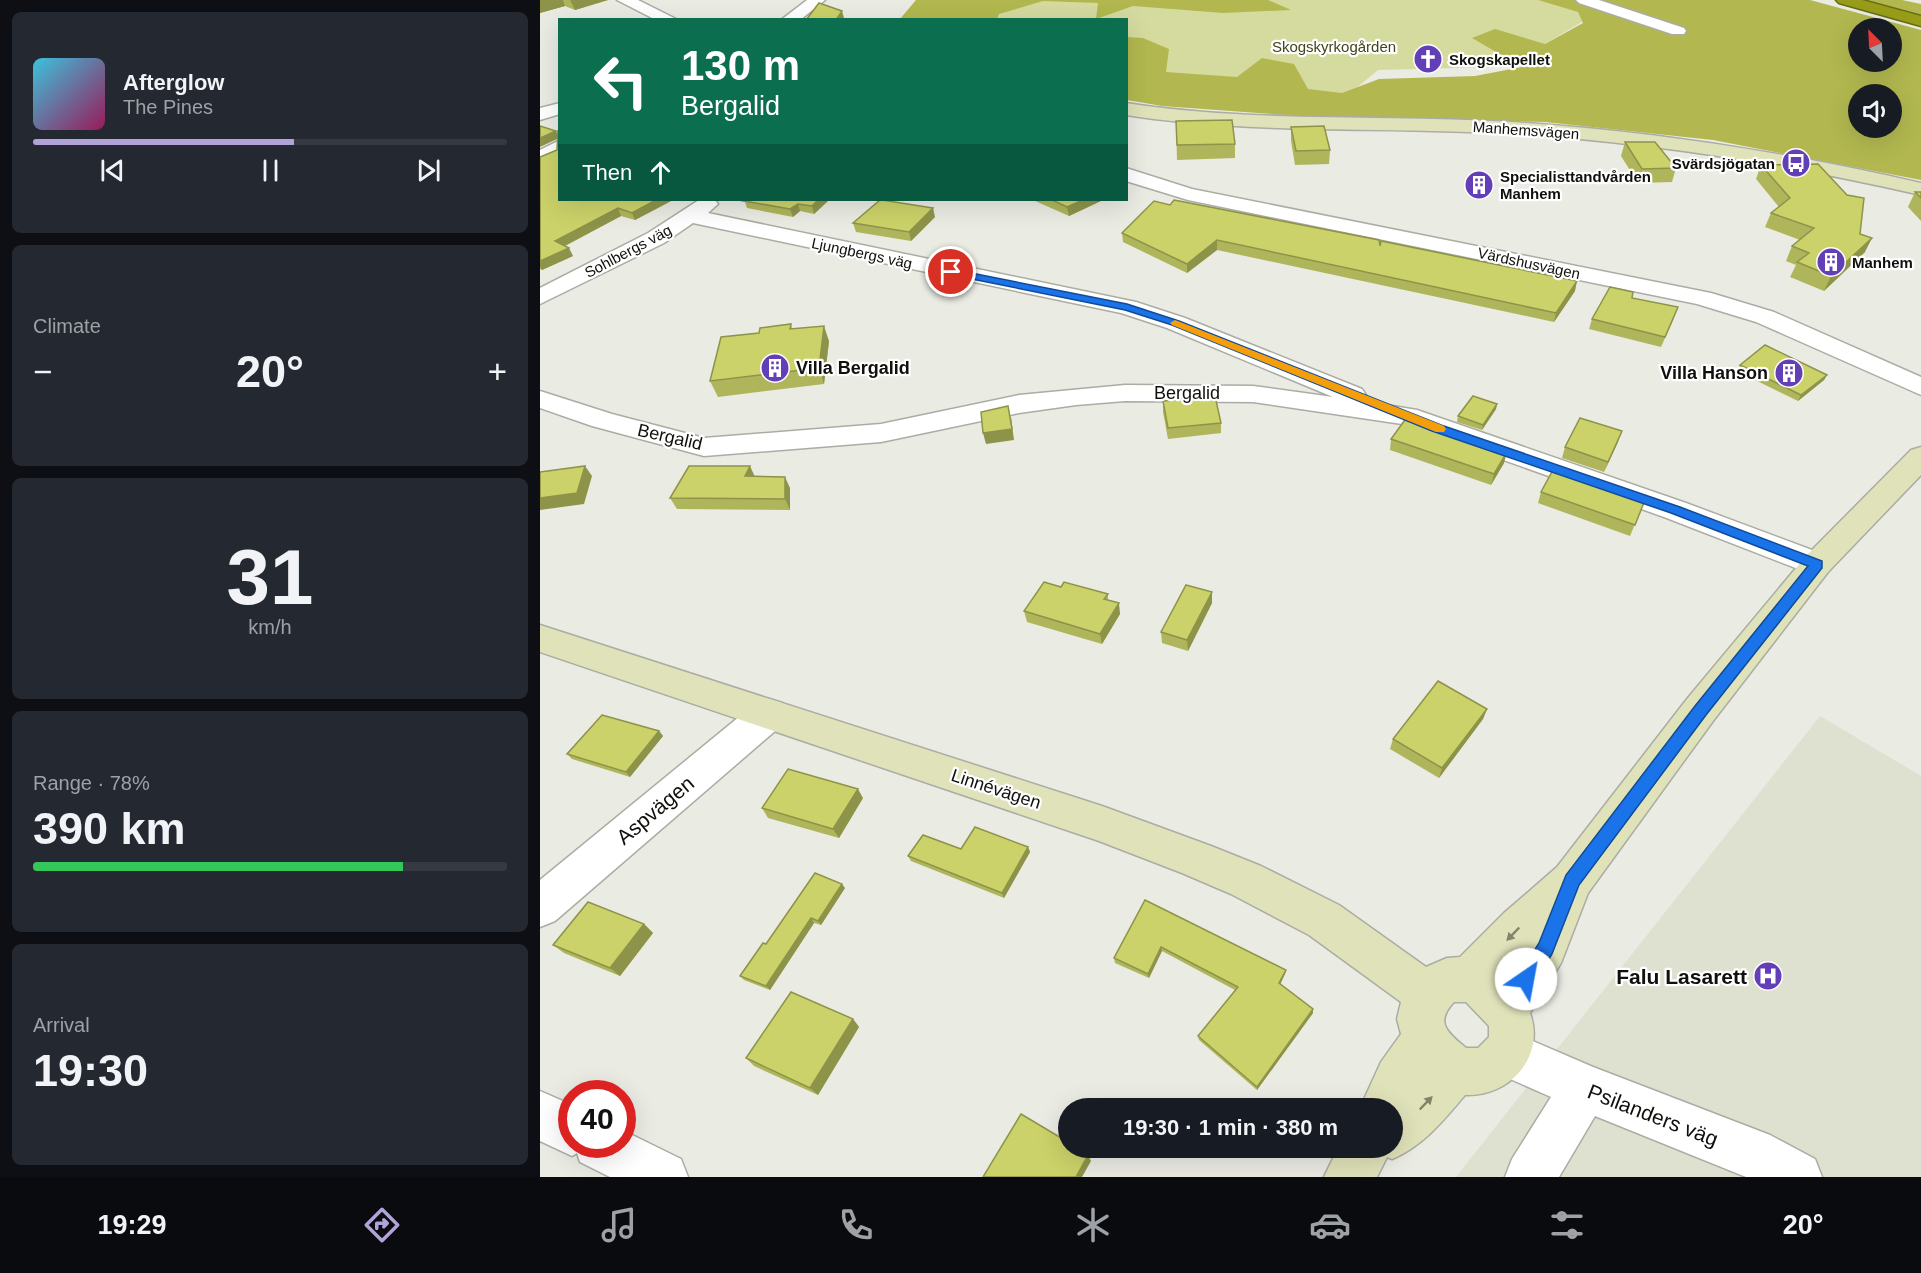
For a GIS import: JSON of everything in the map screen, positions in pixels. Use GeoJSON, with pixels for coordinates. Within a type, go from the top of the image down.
{"type":"FeatureCollection","features":[{"type":"Feature","properties":{"kind":"highway"},"geometry":{"type":"LineString","coordinates":[[1844,0],[1921,21]]}},
{"type":"Feature","properties":{"kind":"street"},"geometry":{"type":"LineString","coordinates":[[625,0],[666,18]]}},
{"type":"Feature","properties":{"kind":"street"},"geometry":{"type":"LineString","coordinates":[[792,18],[817,0]]}},
{"type":"Feature","properties":{"kind":"street"},"geometry":{"type":"LineString","coordinates":[[1584,0],[1678,31]]}},
{"type":"Feature","properties":{"kind":"street"},"geometry":{"type":"LineString","coordinates":[[540,114],[558,109]]}},
{"type":"Feature","properties":{"kind":"street","name":"Manhemsvägen"},"geometry":{"type":"LineString","coordinates":[[1128,109],[1266,123],[1454,126],[1628,137],[1737,152],[1921,189]]}},
{"type":"Feature","properties":{"kind":"street"},"geometry":{"type":"LineString","coordinates":[[540,158],[558,147]]}},
{"type":"Feature","properties":{"kind":"street","name":"Värdshusvägen"},"geometry":{"type":"LineString","coordinates":[[1128,175],[1142,181],[1199,196],[1702,298],[1765,317],[1921,387]]}},
{"type":"Feature","properties":{"kind":"street","name":"Sohlbergs väg"},"geometry":{"type":"LineString","coordinates":[[540,297],[656,238],[712,201]]}},
{"type":"Feature","properties":{"kind":"street","name":"Ljungbergs väg"},"geometry":{"type":"LineString","coordinates":[[690,216],[1127,307],[1176,323],[1407,416]]}},
{"type":"Feature","properties":{"kind":"street","name":"Bergalid"},"geometry":{"type":"LineString","coordinates":[[540,399],[602,420],[704,447],[881,432],[1019,404],[1124,393],[1253,394],[1407,416],[1675,510],[1817,564]]}},
{"type":"Feature","properties":{"kind":"street"},"geometry":{"type":"LineString","coordinates":[[1470,979],[1519,928],[1572,881],[1701,710],[1817,564],[1921,457]]}},
{"type":"Feature","properties":{"kind":"street","name":"Linnévägen"},"geometry":{"type":"LineString","coordinates":[[540,638],[1102,824],[1206,863],[1324,920],[1436,1034]]}},
{"type":"Feature","properties":{"kind":"street","name":"Aspvägen"},"geometry":{"type":"LineString","coordinates":[[540,907],[769,714]]}},
{"type":"Feature","properties":{"kind":"street"},"geometry":{"type":"LineString","coordinates":[[1436,1034],[1476,1072],[1494,1066],[1507,1031],[1546,948],[1572,881]]}},
{"type":"Feature","properties":{"kind":"street"},"geometry":{"type":"LineString","coordinates":[[1403,1124],[1426,1104],[1446,981],[1470,979],[1498,996],[1507,1031]]}},
{"type":"Feature","properties":{"kind":"street","name":"Psilanders väg"},"geometry":{"type":"LineString","coordinates":[[1507,1031],[1585,1088],[1752,1154],[1797,1177]]}},
{"type":"Feature","properties":{"kind":"street"},"geometry":{"type":"LineString","coordinates":[[1389,1098],[1398,1079],[1436,1034]]}},
{"type":"Feature","properties":{"kind":"street"},"geometry":{"type":"LineString","coordinates":[[1530,1177],[1585,1088]]}},
{"type":"Feature","properties":{"kind":"street"},"geometry":{"type":"LineString","coordinates":[[540,1115],[558,1124]]}},
{"type":"Feature","properties":{"kind":"street"},"geometry":{"type":"LineString","coordinates":[[626,1158],[663,1177]]}},
{"type":"Feature","properties":{"kind":"shaded area","name":"Falu Lasarett"},"geometry":{"type":"Polygon","coordinates":[[[1820,716],[1921,776],[1921,1177],[1456,1177],[1820,716]]]}},
{"type":"Feature","properties":{"kind":"green space"},"geometry":{"type":"Polygon","coordinates":[[[916,0],[1268,0],[1291,10],[1223,13],[1133,6],[1096,18],[1098,3],[1043,1],[999,14],[997,18],[901,18],[916,0]]]}},
{"type":"Feature","properties":{"kind":"green space","name":"Skogskyrkogården"},"geometry":{"type":"Polygon","coordinates":[[[957,0],[1566,0],[1585,20],[1518,60],[1494,67],[1378,70],[1349,94],[1165,79],[1128,53],[1128,18],[959,18],[957,0]]]}},
{"type":"Feature","properties":{"kind":"green space"},"geometry":{"type":"Polygon","coordinates":[[[1538,0],[1810,0],[1877,18],[1848,18],[1848,72],[1902,72],[1902,25],[1921,30],[1921,180],[1713,140],[1545,122],[1313,117],[1162,106],[1128,100],[1128,37],[1143,38],[1169,49],[1166,72],[1237,77],[1262,58],[1294,64],[1308,89],[1342,93],[1379,79],[1475,76],[1522,67],[1472,38],[1495,29],[1545,44],[1583,23],[1578,12],[1538,0]]]}},
{"type":"Feature","properties":{"kind":"green space"},"geometry":{"type":"Polygon","coordinates":[[[1858,0],[1902,0],[1921,4],[1921,16],[1858,0]]]}},
{"type":"Feature","properties":{"kind":"building"},"geometry":{"type":"Polygon","coordinates":[[[819,3],[842,11],[837,18],[808,18],[819,3]]]}},
{"type":"Feature","properties":{"kind":"building"},"geometry":{"type":"Polygon","coordinates":[[[1232,120],[1235,144],[1177,145],[1176,121],[1232,120]]]}},
{"type":"Feature","properties":{"kind":"building"},"geometry":{"type":"Polygon","coordinates":[[[540,126],[556,131],[540,138],[540,126]]]}},
{"type":"Feature","properties":{"kind":"building"},"geometry":{"type":"Polygon","coordinates":[[[1324,126],[1330,150],[1296,151],[1291,127],[1324,126]]]}},
{"type":"Feature","properties":{"kind":"building"},"geometry":{"type":"Polygon","coordinates":[[[558,131],[558,201],[654,201],[632,213],[618,208],[555,241],[569,248],[540,261],[540,157],[557,150],[558,131]]]}},
{"type":"Feature","properties":{"kind":"building"},"geometry":{"type":"Polygon","coordinates":[[[1625,142],[1655,142],[1676,168],[1642,169],[1625,142]]]}},
{"type":"Feature","properties":{"kind":"building"},"geometry":{"type":"Polygon","coordinates":[[[1818,164],[1847,195],[1864,198],[1860,234],[1872,238],[1831,276],[1797,262],[1809,253],[1792,246],[1814,228],[1771,213],[1790,198],[1761,165],[1818,164]]]}},
{"type":"Feature","properties":{"kind":"building"},"geometry":{"type":"Polygon","coordinates":[[[1174,200],[1379,240],[1380,246],[1381,241],[1577,281],[1556,313],[1217,240],[1187,264],[1122,233],[1154,201],[1170,205],[1174,200]]]}},
{"type":"Feature","properties":{"kind":"building"},"geometry":{"type":"Polygon","coordinates":[[[744,201],[817,201],[812,206],[798,204],[790,209],[744,201]]]}},
{"type":"Feature","properties":{"kind":"building"},"geometry":{"type":"Polygon","coordinates":[[[879,201],[933,208],[909,232],[853,223],[879,201]]]}},
{"type":"Feature","properties":{"kind":"building"},"geometry":{"type":"Polygon","coordinates":[[[1054,201],[1081,201],[1067,207],[1054,201]]]}},
{"type":"Feature","properties":{"kind":"building"},"geometry":{"type":"Polygon","coordinates":[[[1610,287],[1633,292],[1632,298],[1678,307],[1665,337],[1592,319],[1610,287]]]}},
{"type":"Feature","properties":{"kind":"building"},"geometry":{"type":"Polygon","coordinates":[[[791,324],[790,329],[824,326],[819,368],[710,381],[721,337],[759,333],[760,328],[791,324]]]}},
{"type":"Feature","properties":{"kind":"building","name":"Villa Hanson"},"geometry":{"type":"Polygon","coordinates":[[[1765,345],[1827,375],[1801,395],[1740,365],[1765,345]]]}},
{"type":"Feature","properties":{"kind":"building"},"geometry":{"type":"Polygon","coordinates":[[[1215,396],[1221,423],[1168,428],[1163,401],[1215,396]]]}},
{"type":"Feature","properties":{"kind":"building"},"geometry":{"type":"Polygon","coordinates":[[[1473,396],[1497,404],[1483,425],[1458,416],[1473,396]]]}},
{"type":"Feature","properties":{"kind":"building"},"geometry":{"type":"Polygon","coordinates":[[[1008,406],[1012,429],[983,433],[981,412],[1008,406]]]}},
{"type":"Feature","properties":{"kind":"building"},"geometry":{"type":"Polygon","coordinates":[[[1407,417],[1507,452],[1494,474],[1391,439],[1407,417]]]}},
{"type":"Feature","properties":{"kind":"building"},"geometry":{"type":"Polygon","coordinates":[[[1580,418],[1622,431],[1608,462],[1565,447],[1580,418]]]}},
{"type":"Feature","properties":{"kind":"building"},"geometry":{"type":"Polygon","coordinates":[[[585,466],[577,493],[540,498],[540,472],[585,466]]]}},
{"type":"Feature","properties":{"kind":"building"},"geometry":{"type":"Polygon","coordinates":[[[689,466],[750,466],[745,476],[785,477],[785,499],[670,498],[689,466]]]}},
{"type":"Feature","properties":{"kind":"building"},"geometry":{"type":"Polygon","coordinates":[[[1554,468],[1645,500],[1635,525],[1541,492],[1554,468]]]}},
{"type":"Feature","properties":{"kind":"building"},"geometry":{"type":"Polygon","coordinates":[[[1044,582],[1061,587],[1064,582],[1108,594],[1104,599],[1119,603],[1100,634],[1024,611],[1044,582]]]}},
{"type":"Feature","properties":{"kind":"building"},"geometry":{"type":"Polygon","coordinates":[[[1186,585],[1212,592],[1187,640],[1161,632],[1186,585]]]}},
{"type":"Feature","properties":{"kind":"building"},"geometry":{"type":"Polygon","coordinates":[[[1438,681],[1487,709],[1442,768],[1393,739],[1438,681]]]}},
{"type":"Feature","properties":{"kind":"building"},"geometry":{"type":"Polygon","coordinates":[[[602,715],[659,731],[626,772],[567,754],[602,715]]]}},
{"type":"Feature","properties":{"kind":"building"},"geometry":{"type":"Polygon","coordinates":[[[788,769],[858,789],[833,829],[762,808],[788,769]]]}},
{"type":"Feature","properties":{"kind":"building"},"geometry":{"type":"Polygon","coordinates":[[[975,827],[1028,847],[1002,893],[908,856],[923,835],[961,849],[975,827]]]}},
{"type":"Feature","properties":{"kind":"building"},"geometry":{"type":"Polygon","coordinates":[[[815,873],[842,884],[818,921],[811,918],[766,986],[740,976],[763,943],[766,944],[815,873]]]}},
{"type":"Feature","properties":{"kind":"building"},"geometry":{"type":"Polygon","coordinates":[[[1145,900],[1286,970],[1279,983],[1313,1009],[1257,1087],[1198,1036],[1238,987],[1161,947],[1148,974],[1114,958],[1145,900]]]}},
{"type":"Feature","properties":{"kind":"building"},"geometry":{"type":"Polygon","coordinates":[[[588,902],[644,924],[610,968],[553,945],[588,902]]]}},
{"type":"Feature","properties":{"kind":"building"},"geometry":{"type":"Polygon","coordinates":[[[791,992],[853,1019],[810,1088],[746,1058],[791,992]]]}},
{"type":"Feature","properties":{"kind":"building"},"geometry":{"type":"Polygon","coordinates":[[[1021,1114],[1058,1136],[1058,1158],[1086,1158],[1076,1177],[983,1177],[1021,1114]]]}},
{"type":"Feature","properties":{"kind":"slow traffic"},"geometry":{"type":"LineString","coordinates":[[1175,323],[1440,429]]}},
{"type":"Feature","properties":{"kind":"place","name":"Skogskapellet"},"geometry":{"type":"Point","coordinates":[1428,59]}},
{"type":"Feature","properties":{"kind":"place","name":"Svärdsjögatan"},"geometry":{"type":"Point","coordinates":[1796,163]}},
{"type":"Feature","properties":{"kind":"place","name":"Specialisttandvården Manhem"},"geometry":{"type":"Point","coordinates":[1479,185]}},
{"type":"Feature","properties":{"kind":"place","name":"Manhem"},"geometry":{"type":"Point","coordinates":[1831,262]}},
{"type":"Feature","properties":{"kind":"place","name":"Villa Bergalid"},"geometry":{"type":"Point","coordinates":[775,368]}},
{"type":"Feature","properties":{"kind":"place","name":"Villa Hanson"},"geometry":{"type":"Point","coordinates":[1789,373]}},
{"type":"Feature","properties":{"kind":"place","name":"Falu Lasarett"},"geometry":{"type":"Point","coordinates":[1768,976]}},
{"type":"Feature","properties":{"kind":"route"},"geometry":{"type":"LineString","coordinates":[[951,272],[1127,307],[1176,323],[1437,428],[1675,510],[1817,564],[1701,710],[1572,881],[1546,948],[1526,979]]}}]}
